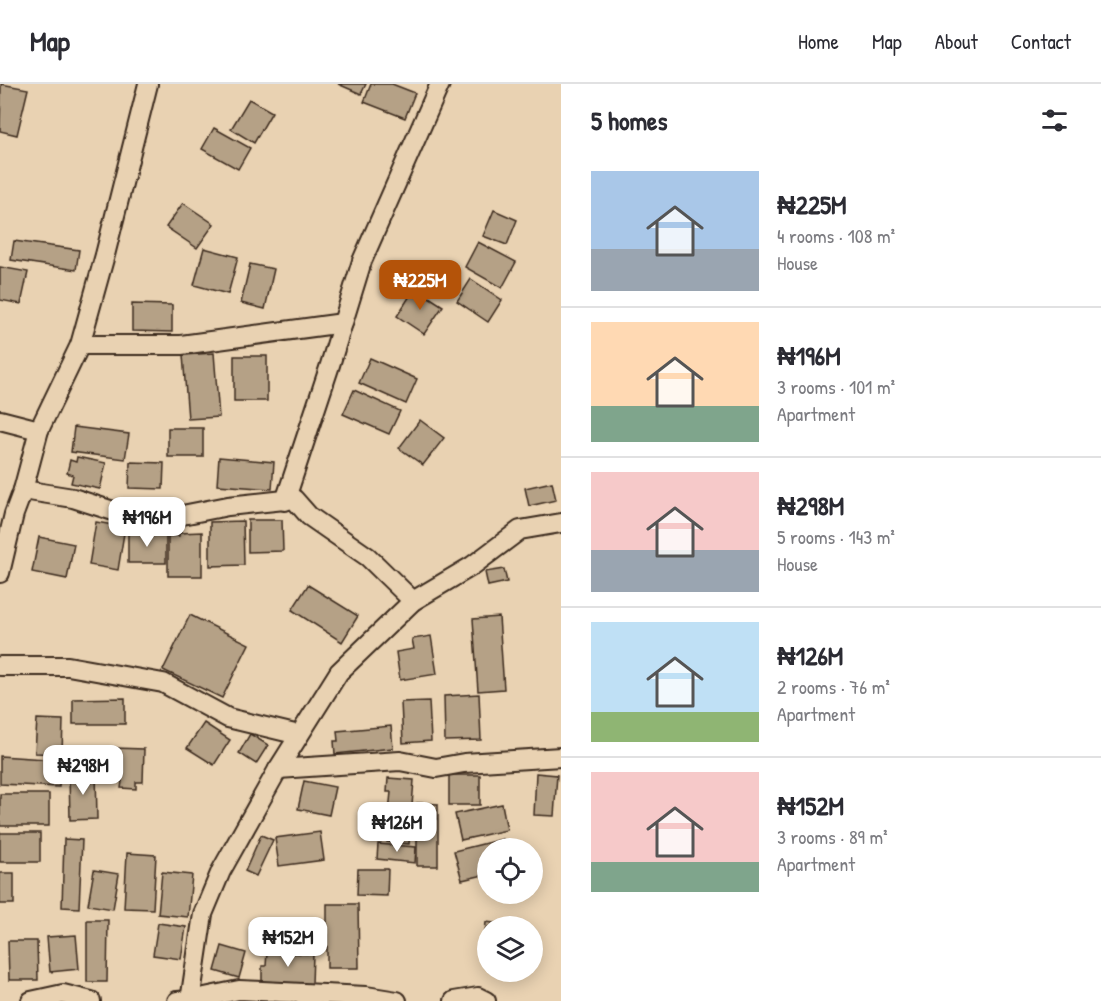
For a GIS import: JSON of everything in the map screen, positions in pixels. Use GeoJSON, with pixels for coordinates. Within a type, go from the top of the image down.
{"type":"FeatureCollection","features":[{"type":"Feature","properties":{"kind":"street"},"geometry":{"type":"LineString","coordinates":[[0,573],[14,513],[23,490],[39,430],[80,345],[148,84]]}},
{"type":"Feature","properties":{"kind":"street"},"geometry":{"type":"LineString","coordinates":[[285,501],[362,261],[440,84]]}},
{"type":"Feature","properties":{"kind":"street"},"geometry":{"type":"LineString","coordinates":[[80,345],[181,345],[343,323]]}},
{"type":"Feature","properties":{"kind":"street"},"geometry":{"type":"LineString","coordinates":[[0,420],[39,430]]}},
{"type":"Feature","properties":{"kind":"street"},"geometry":{"type":"LineString","coordinates":[[23,490],[73,498],[135,518],[158,520],[228,506],[294,500],[309,516],[368,557],[413,601]]}},
{"type":"Feature","properties":{"kind":"street"},"geometry":{"type":"LineString","coordinates":[[397,1001],[366,996],[239,990],[186,1001],[203,914],[221,871],[278,769],[339,672],[413,601],[472,566],[519,530],[561,523]]}},
{"type":"Feature","properties":{"kind":"street"},"geometry":{"type":"LineString","coordinates":[[0,666],[68,666],[163,683],[228,718],[298,735]]}},
{"type":"Feature","properties":{"kind":"street"},"geometry":{"type":"LineString","coordinates":[[278,769],[400,761],[436,768],[464,763],[561,757]]}},
{"type":"Feature","properties":{"kind":"street"},"geometry":{"type":"LineString","coordinates":[[31,1001],[63,994],[91,1001]]}},
{"type":"Feature","properties":{"kind":"street"},"geometry":{"type":"LineString","coordinates":[[454,1001],[478,997],[486,1001]]}},
{"type":"Feature","properties":{"kind":"building"},"geometry":{"type":"Polygon","coordinates":[[[1,84],[28,89],[17,135],[0,131],[1,84]]]}},
{"type":"Feature","properties":{"kind":"building"},"geometry":{"type":"Polygon","coordinates":[[[338,84],[366,84],[361,94],[338,84]]]}},
{"type":"Feature","properties":{"kind":"building"},"geometry":{"type":"Polygon","coordinates":[[[371,84],[392,84],[415,93],[405,118],[364,102],[371,84]]]}},
{"type":"Feature","properties":{"kind":"building"},"geometry":{"type":"Polygon","coordinates":[[[249,99],[272,112],[254,143],[231,129],[249,99]]]}},
{"type":"Feature","properties":{"kind":"building"},"geometry":{"type":"Polygon","coordinates":[[[214,128],[250,148],[238,169],[202,149],[214,128]]]}},
{"type":"Feature","properties":{"kind":"building"},"geometry":{"type":"Polygon","coordinates":[[[183,203],[214,224],[197,248],[166,227],[183,203]]]}},
{"type":"Feature","properties":{"kind":"building"},"geometry":{"type":"Polygon","coordinates":[[[494,210],[517,220],[507,245],[483,236],[494,210]]]}},
{"type":"Feature","properties":{"kind":"building"},"geometry":{"type":"Polygon","coordinates":[[[14,241],[79,250],[76,270],[11,260],[14,241]]]}},
{"type":"Feature","properties":{"kind":"building"},"geometry":{"type":"Polygon","coordinates":[[[478,242],[516,262],[502,288],[465,267],[478,242]]]}},
{"type":"Feature","properties":{"kind":"building"},"geometry":{"type":"Polygon","coordinates":[[[204,248],[238,257],[228,294],[194,285],[204,248]]]}},
{"type":"Feature","properties":{"kind":"building"},"geometry":{"type":"Polygon","coordinates":[[[250,264],[274,269],[265,309],[241,303],[250,264]]]}},
{"type":"Feature","properties":{"kind":"building"},"geometry":{"type":"Polygon","coordinates":[[[0,267],[28,272],[21,304],[0,300],[0,267]]]}},
{"type":"Feature","properties":{"kind":"building"},"geometry":{"type":"Polygon","coordinates":[[[471,279],[502,300],[488,322],[457,301],[471,279]]]}},
{"type":"Feature","properties":{"kind":"building"},"geometry":{"type":"Polygon","coordinates":[[[415,288],[443,306],[424,334],[397,316],[415,288]]]}},
{"type":"Feature","properties":{"kind":"building"},"geometry":{"type":"Polygon","coordinates":[[[132,304],[172,305],[172,332],[132,331],[132,304]]]}},
{"type":"Feature","properties":{"kind":"building"},"geometry":{"type":"Polygon","coordinates":[[[214,353],[219,417],[188,419],[183,355],[214,353]]]}},
{"type":"Feature","properties":{"kind":"building"},"geometry":{"type":"Polygon","coordinates":[[[234,356],[267,356],[267,401],[234,401],[234,356]]]}},
{"type":"Feature","properties":{"kind":"building"},"geometry":{"type":"Polygon","coordinates":[[[370,358],[417,379],[406,404],[359,383],[370,358]]]}},
{"type":"Feature","properties":{"kind":"building"},"geometry":{"type":"Polygon","coordinates":[[[354,390],[400,411],[389,434],[343,414],[354,390]]]}},
{"type":"Feature","properties":{"kind":"building"},"geometry":{"type":"Polygon","coordinates":[[[420,420],[444,438],[423,465],[399,448],[420,420]]]}},
{"type":"Feature","properties":{"kind":"building"},"geometry":{"type":"Polygon","coordinates":[[[74,427],[129,434],[125,459],[71,452],[74,427]]]}},
{"type":"Feature","properties":{"kind":"building"},"geometry":{"type":"Polygon","coordinates":[[[168,428],[203,428],[203,457],[168,457],[168,428]]]}},
{"type":"Feature","properties":{"kind":"building"},"geometry":{"type":"Polygon","coordinates":[[[77,457],[106,463],[100,489],[71,483],[73,475],[67,473],[70,460],[76,462],[77,457]]]}},
{"type":"Feature","properties":{"kind":"building"},"geometry":{"type":"Polygon","coordinates":[[[219,457],[274,462],[272,489],[217,485],[219,457]]]}},
{"type":"Feature","properties":{"kind":"building"},"geometry":{"type":"Polygon","coordinates":[[[130,462],[164,463],[163,489],[129,488],[130,462]]]}},
{"type":"Feature","properties":{"kind":"building"},"geometry":{"type":"Polygon","coordinates":[[[552,482],[556,500],[529,506],[525,488],[552,482]]]}},
{"type":"Feature","properties":{"kind":"building"},"geometry":{"type":"Polygon","coordinates":[[[248,520],[282,520],[283,551],[248,552],[248,520]]]}},
{"type":"Feature","properties":{"kind":"building"},"geometry":{"type":"Polygon","coordinates":[[[243,521],[244,565],[210,566],[210,522],[243,521]]]}},
{"type":"Feature","properties":{"kind":"building"},"geometry":{"type":"Polygon","coordinates":[[[96,522],[125,527],[118,570],[89,565],[96,522]]]}},
{"type":"Feature","properties":{"kind":"building"},"geometry":{"type":"Polygon","coordinates":[[[128,532],[166,532],[166,563],[128,563],[128,532]]]}},
{"type":"Feature","properties":{"kind":"building"},"geometry":{"type":"Polygon","coordinates":[[[202,532],[202,576],[168,576],[168,536],[202,532]]]}},
{"type":"Feature","properties":{"kind":"building"},"geometry":{"type":"Polygon","coordinates":[[[39,537],[74,544],[67,579],[32,572],[39,537]]]}},
{"type":"Feature","properties":{"kind":"building"},"geometry":{"type":"Polygon","coordinates":[[[504,569],[507,582],[488,586],[485,572],[504,569]]]}},
{"type":"Feature","properties":{"kind":"building"},"geometry":{"type":"Polygon","coordinates":[[[308,585],[358,616],[342,642],[292,610],[308,585]]]}},
{"type":"Feature","properties":{"kind":"building"},"geometry":{"type":"Polygon","coordinates":[[[190,615],[249,644],[222,698],[163,670],[190,615]]]}},
{"type":"Feature","properties":{"kind":"building"},"geometry":{"type":"Polygon","coordinates":[[[499,617],[504,689],[478,691],[473,619],[499,617]]]}},
{"type":"Feature","properties":{"kind":"building"},"geometry":{"type":"Polygon","coordinates":[[[431,636],[437,674],[400,680],[396,652],[414,649],[412,639],[431,636]]]}},
{"type":"Feature","properties":{"kind":"building"},"geometry":{"type":"Polygon","coordinates":[[[479,694],[481,740],[445,741],[444,696],[479,694]]]}},
{"type":"Feature","properties":{"kind":"building"},"geometry":{"type":"Polygon","coordinates":[[[125,698],[125,724],[73,724],[73,699],[125,698]]]}},
{"type":"Feature","properties":{"kind":"building"},"geometry":{"type":"Polygon","coordinates":[[[429,701],[431,741],[403,743],[401,702],[429,701]]]}},
{"type":"Feature","properties":{"kind":"building"},"geometry":{"type":"Polygon","coordinates":[[[37,719],[63,720],[62,754],[35,753],[37,719]]]}},
{"type":"Feature","properties":{"kind":"building"},"geometry":{"type":"Polygon","coordinates":[[[204,723],[230,740],[214,765],[187,748],[204,723]]]}},
{"type":"Feature","properties":{"kind":"building"},"geometry":{"type":"Polygon","coordinates":[[[391,726],[393,748],[335,754],[334,741],[338,741],[337,731],[391,726]]]}},
{"type":"Feature","properties":{"kind":"building"},"geometry":{"type":"Polygon","coordinates":[[[250,734],[268,745],[256,764],[239,753],[250,734]]]}},
{"type":"Feature","properties":{"kind":"building"},"geometry":{"type":"Polygon","coordinates":[[[114,748],[144,749],[143,782],[136,782],[136,789],[121,788],[122,781],[114,781],[114,748]]]}},
{"type":"Feature","properties":{"kind":"building"},"geometry":{"type":"Polygon","coordinates":[[[0,756],[60,760],[59,787],[0,784],[0,756]]]}},
{"type":"Feature","properties":{"kind":"building"},"geometry":{"type":"Polygon","coordinates":[[[96,772],[97,819],[70,820],[69,773],[96,772]]]}},
{"type":"Feature","properties":{"kind":"building"},"geometry":{"type":"Polygon","coordinates":[[[536,773],[557,775],[554,816],[534,815],[536,773]]]}},
{"type":"Feature","properties":{"kind":"building"},"geometry":{"type":"Polygon","coordinates":[[[449,775],[480,775],[480,805],[449,805],[449,775]]]}},
{"type":"Feature","properties":{"kind":"building"},"geometry":{"type":"Polygon","coordinates":[[[388,778],[414,780],[409,844],[387,842],[388,823],[383,822],[383,811],[389,812],[391,792],[387,792],[388,778]]]}},
{"type":"Feature","properties":{"kind":"building"},"geometry":{"type":"Polygon","coordinates":[[[304,781],[335,787],[329,815],[298,809],[304,781]]]}},
{"type":"Feature","properties":{"kind":"building"},"geometry":{"type":"Polygon","coordinates":[[[0,794],[49,794],[49,826],[0,826],[0,794]]]}},
{"type":"Feature","properties":{"kind":"building"},"geometry":{"type":"Polygon","coordinates":[[[417,803],[438,804],[438,866],[417,866],[417,803]]]}},
{"type":"Feature","properties":{"kind":"building"},"geometry":{"type":"Polygon","coordinates":[[[502,804],[507,830],[461,840],[455,814],[502,804]]]}},
{"type":"Feature","properties":{"kind":"building"},"geometry":{"type":"Polygon","coordinates":[[[320,832],[324,860],[279,866],[275,838],[320,832]]]}},
{"type":"Feature","properties":{"kind":"building"},"geometry":{"type":"Polygon","coordinates":[[[0,833],[40,833],[40,862],[0,862],[0,833]]]}},
{"type":"Feature","properties":{"kind":"building"},"geometry":{"type":"Polygon","coordinates":[[[261,835],[273,840],[256,876],[245,871],[261,835]]]}},
{"type":"Feature","properties":{"kind":"building"},"geometry":{"type":"Polygon","coordinates":[[[64,839],[82,840],[79,908],[62,907],[64,839]]]}},
{"type":"Feature","properties":{"kind":"building"},"geometry":{"type":"Polygon","coordinates":[[[378,844],[416,847],[415,863],[377,859],[378,844]]]}},
{"type":"Feature","properties":{"kind":"building"},"geometry":{"type":"Polygon","coordinates":[[[477,845],[477,877],[462,880],[454,851],[477,845]]]}},
{"type":"Feature","properties":{"kind":"building"},"geometry":{"type":"Polygon","coordinates":[[[127,853],[156,855],[153,909],[124,908],[127,853]]]}},
{"type":"Feature","properties":{"kind":"building"},"geometry":{"type":"Polygon","coordinates":[[[358,869],[388,869],[387,896],[357,895],[358,869]]]}},
{"type":"Feature","properties":{"kind":"building"},"geometry":{"type":"Polygon","coordinates":[[[94,870],[119,874],[113,909],[88,905],[94,870]]]}},
{"type":"Feature","properties":{"kind":"building"},"geometry":{"type":"Polygon","coordinates":[[[162,872],[192,875],[188,917],[158,914],[162,872]]]}},
{"type":"Feature","properties":{"kind":"building"},"geometry":{"type":"Polygon","coordinates":[[[0,873],[14,873],[14,904],[0,904],[0,873]]]}},
{"type":"Feature","properties":{"kind":"building"},"geometry":{"type":"Polygon","coordinates":[[[327,904],[358,904],[359,968],[327,968],[327,904]]]}},
{"type":"Feature","properties":{"kind":"building"},"geometry":{"type":"Polygon","coordinates":[[[87,920],[108,920],[107,982],[87,982],[87,920]]]}},
{"type":"Feature","properties":{"kind":"building"},"geometry":{"type":"Polygon","coordinates":[[[158,923],[186,927],[181,959],[153,955],[158,923]]]}},
{"type":"Feature","properties":{"kind":"building"},"geometry":{"type":"Polygon","coordinates":[[[76,935],[79,969],[50,972],[47,937],[76,935]]]}},
{"type":"Feature","properties":{"kind":"building"},"geometry":{"type":"Polygon","coordinates":[[[8,941],[37,941],[38,980],[9,980],[8,941]]]}},
{"type":"Feature","properties":{"kind":"building"},"geometry":{"type":"Polygon","coordinates":[[[222,946],[246,953],[239,978],[215,971],[222,946]]]}},
{"type":"Feature","properties":{"kind":"building"},"geometry":{"type":"Polygon","coordinates":[[[267,952],[313,954],[312,984],[262,982],[262,966],[266,966],[267,952]]]}}]}
